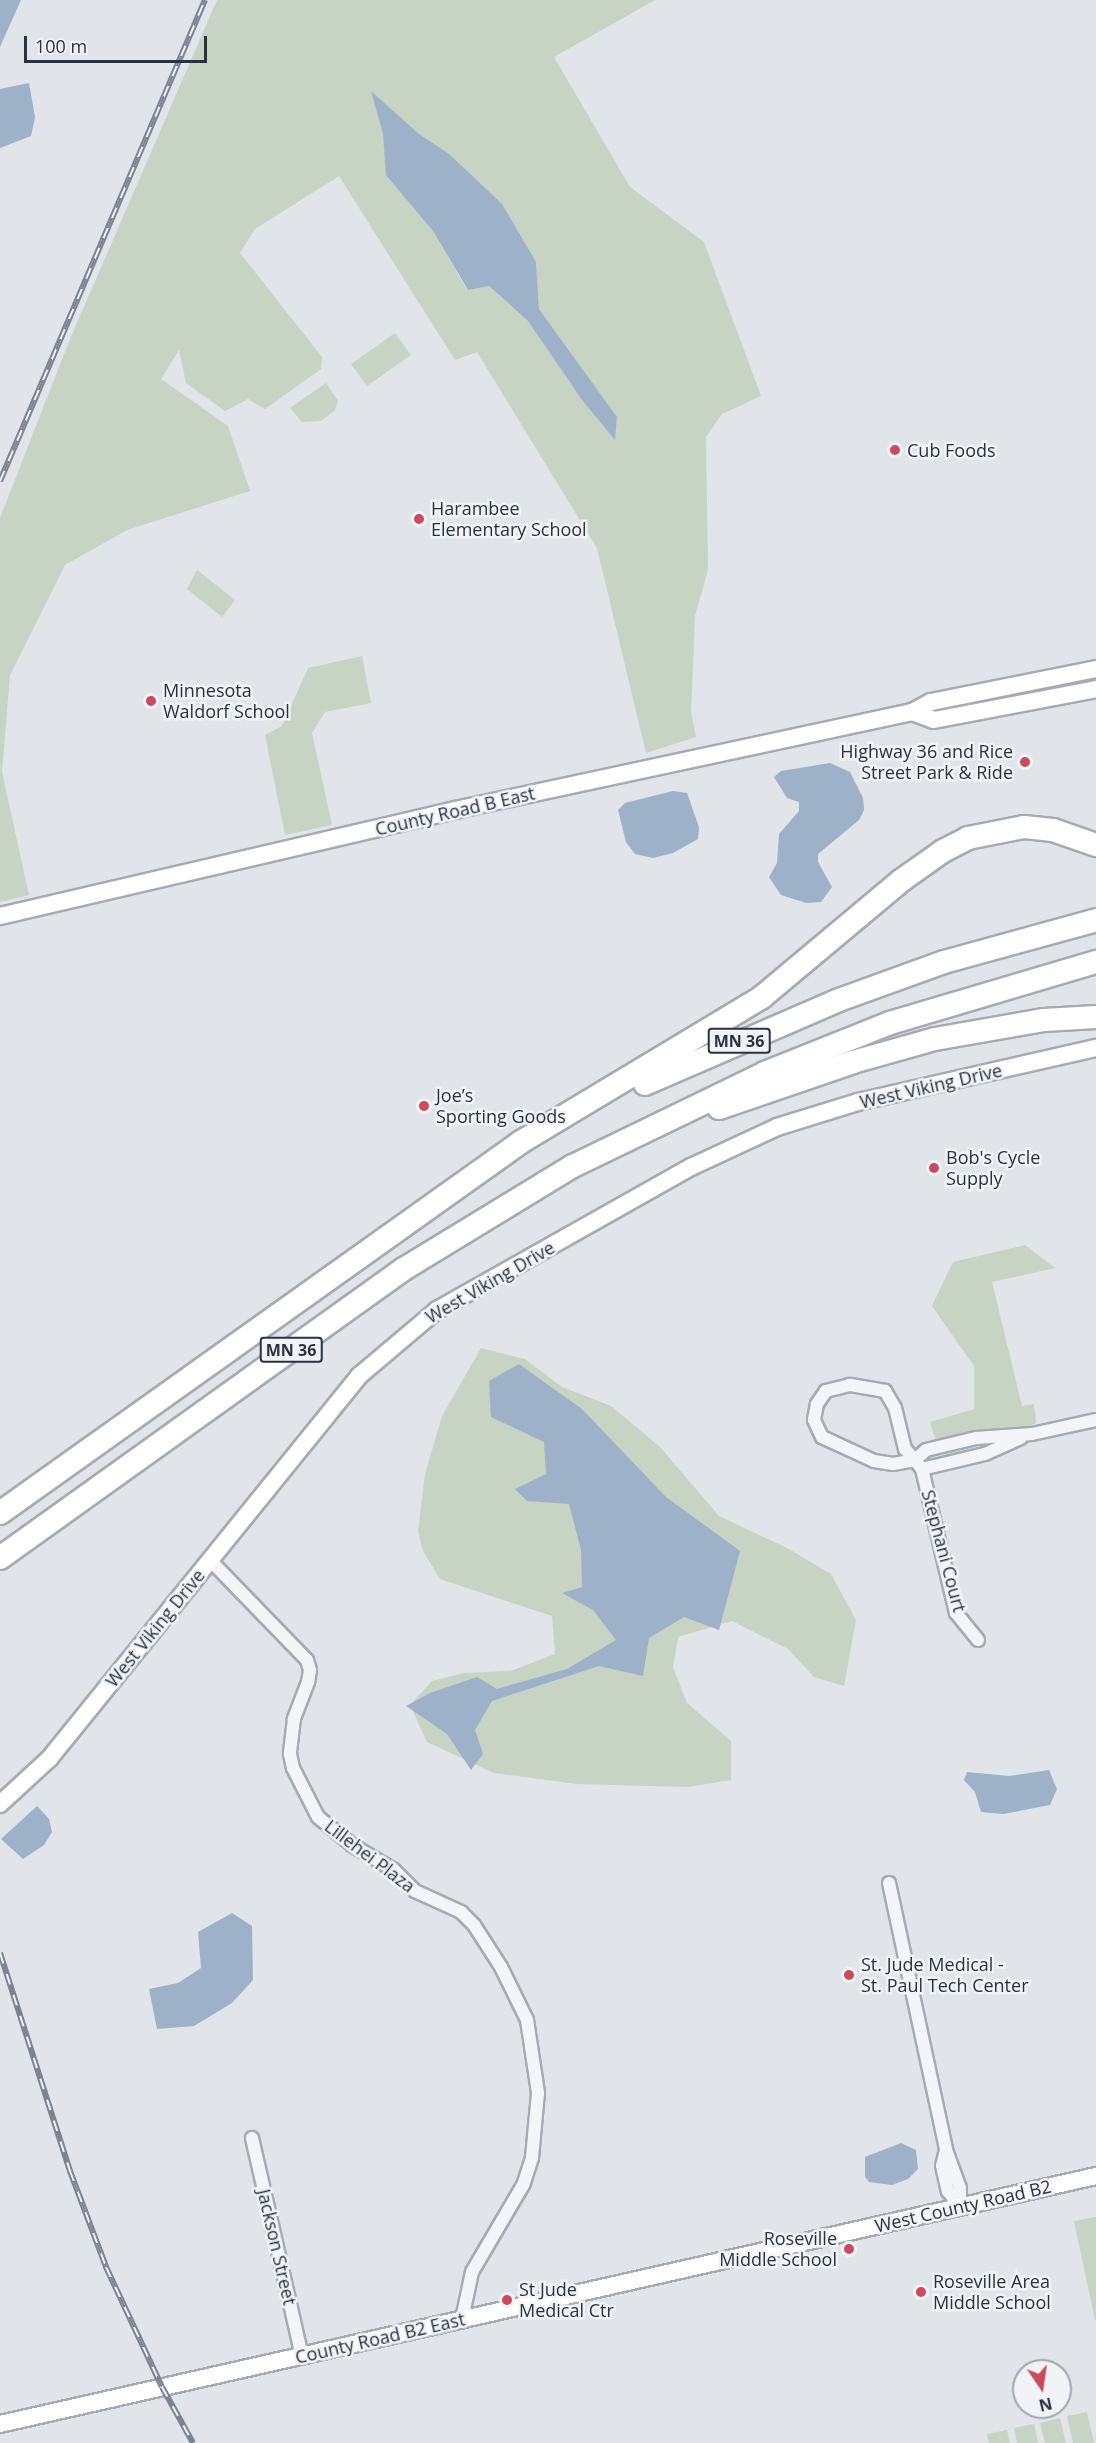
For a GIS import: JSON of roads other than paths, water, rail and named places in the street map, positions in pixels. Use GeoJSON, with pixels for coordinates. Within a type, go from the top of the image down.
{"type":"FeatureCollection","features":[{"type":"Feature","properties":{"kind":"highway"},"geometry":{"type":"LineString","coordinates":[[410,1224],[521,1142],[762,997],[942,851],[968,838],[1024,827],[1053,830],[1096,845]]}},
{"type":"Feature","properties":{"kind":"highway","name":"MN 36"},"geometry":{"type":"LineString","coordinates":[[0,1513],[410,1224],[504,1163],[631,1091],[733,1043],[944,962],[1096,920]]}},
{"type":"Feature","properties":{"kind":"highway","name":"MN 36"},"geometry":{"type":"LineString","coordinates":[[0,1558],[404,1269],[515,1199],[592,1157],[765,1073],[880,1027],[1096,962]]}},
{"type":"Feature","properties":{"kind":"highway"},"geometry":{"type":"LineString","coordinates":[[592,1157],[696,1116],[888,1051],[1007,1025],[1096,1017]]}},
{"type":"Feature","properties":{"kind":"street","name":"County Road B East"},"geometry":{"type":"LineString","coordinates":[[0,916],[455,810],[912,712],[931,702],[1096,669]]}},
{"type":"Feature","properties":{"kind":"street","name":"County Road B East"},"geometry":{"type":"LineString","coordinates":[[912,712],[934,720],[1096,689]]}},
{"type":"Feature","properties":{"kind":"street","name":"West Viking Drive"},"geometry":{"type":"LineString","coordinates":[[0,1804],[49,1759],[359,1376],[408,1331],[468,1292],[691,1167],[777,1127],[858,1102],[1096,1048]]}},
{"type":"Feature","properties":{"kind":"street","name":"Stephani Court"},"geometry":{"type":"LineString","coordinates":[[919,1464],[874,1461],[822,1437],[814,1420],[817,1404],[826,1391],[850,1385],[885,1391],[895,1408],[905,1449],[919,1464],[956,1613],[978,1640]]}},
{"type":"Feature","properties":{"kind":"street"},"geometry":{"type":"LineString","coordinates":[[919,1464],[926,1450],[976,1438],[1032,1434],[1096,1420]]}},
{"type":"Feature","properties":{"kind":"street"},"geometry":{"type":"LineString","coordinates":[[919,1464],[985,1454],[1032,1434]]}},
{"type":"Feature","properties":{"kind":"street","name":"Lillehei Plaza"},"geometry":{"type":"LineString","coordinates":[[210,1560],[278,1626],[306,1660],[310,1670],[308,1683],[294,1719],[290,1754],[294,1768],[318,1817],[352,1845],[394,1870],[415,1891],[461,1912],[474,1925],[501,1967],[527,2020],[538,2093],[532,2158],[523,2185],[472,2272],[462,2319]]}},
{"type":"Feature","properties":{"kind":"street"},"geometry":{"type":"LineString","coordinates":[[889,1883],[946,2150],[958,2180],[960,2207]]}},
{"type":"Feature","properties":{"kind":"street","name":"Jackson Street"},"geometry":{"type":"LineString","coordinates":[[252,2138],[302,2356]]}},
{"type":"Feature","properties":{"kind":"street","name":"West County Road B2"},"geometry":{"type":"LineString","coordinates":[[759,2252],[1096,2176]]}},
{"type":"Feature","properties":{"kind":"street","name":"County Road B2 East"},"geometry":{"type":"LineString","coordinates":[[0,2424],[759,2252]]}},
{"type":"Feature","properties":{"kind":"water"},"geometry":{"type":"Polygon","coordinates":[[[0,0],[21,0],[0,47],[0,0]]]}},
{"type":"Feature","properties":{"kind":"water"},"geometry":{"type":"Polygon","coordinates":[[[29,83],[35,117],[31,136],[0,148],[0,89],[29,83]]]}},
{"type":"Feature","properties":{"kind":"water"},"geometry":{"type":"Polygon","coordinates":[[[371,91],[419,134],[448,153],[502,204],[536,262],[539,309],[617,417],[615,440],[582,400],[528,321],[489,286],[468,290],[433,231],[386,175],[383,134],[371,91]]]}},
{"type":"Feature","properties":{"kind":"water"},"geometry":{"type":"Polygon","coordinates":[[[830,763],[850,772],[863,798],[864,810],[859,820],[818,854],[818,862],[832,887],[821,902],[806,903],[781,895],[769,877],[777,863],[779,834],[799,811],[799,802],[787,798],[774,777],[781,771],[830,763]]]}},
{"type":"Feature","properties":{"kind":"water"},"geometry":{"type":"Polygon","coordinates":[[[673,791],[687,793],[699,827],[698,839],[673,853],[653,858],[635,854],[626,842],[618,810],[625,803],[673,791]]]}},
{"type":"Feature","properties":{"kind":"water"},"geometry":{"type":"Polygon","coordinates":[[[519,1364],[582,1409],[666,1497],[740,1551],[719,1630],[684,1617],[649,1638],[643,1676],[599,1666],[492,1701],[475,1730],[483,1754],[471,1770],[447,1734],[406,1706],[430,1693],[477,1677],[497,1689],[567,1669],[616,1640],[593,1610],[562,1593],[582,1587],[581,1550],[569,1504],[527,1501],[515,1489],[546,1474],[544,1442],[491,1417],[489,1381],[519,1364]]]}},
{"type":"Feature","properties":{"kind":"water"},"geometry":{"type":"Polygon","coordinates":[[[1049,1770],[1057,1789],[1050,1805],[1003,1814],[981,1812],[975,1792],[964,1780],[967,1772],[1009,1776],[1049,1770]]]}},
{"type":"Feature","properties":{"kind":"water"},"geometry":{"type":"Polygon","coordinates":[[[37,1806],[49,1819],[52,1832],[44,1845],[23,1859],[1,1839],[37,1806]]]}},
{"type":"Feature","properties":{"kind":"water"},"geometry":{"type":"Polygon","coordinates":[[[232,1913],[252,1926],[253,1980],[232,2003],[194,2026],[157,2029],[149,1989],[178,1983],[201,1968],[198,1932],[232,1913]]]}},
{"type":"Feature","properties":{"kind":"water"},"geometry":{"type":"Polygon","coordinates":[[[901,2143],[916,2150],[918,2169],[908,2179],[892,2185],[869,2182],[865,2177],[865,2157],[901,2143]]]}},
{"type":"Feature","properties":{"kind":"railway"},"geometry":{"type":"LineString","coordinates":[[0,481],[205,0]]}},
{"type":"Feature","properties":{"kind":"railway"},"geometry":{"type":"LineString","coordinates":[[0,1953],[70,2171],[106,2267],[162,2387],[193,2443]]}},
{"type":"Feature","properties":{"kind":"place","name":"Cub Foods"},"geometry":{"type":"Point","coordinates":[895,450]}},
{"type":"Feature","properties":{"kind":"place","name":"Harambee Elementary School"},"geometry":{"type":"Point","coordinates":[419,519]}},
{"type":"Feature","properties":{"kind":"place","name":"Minnesota Waldorf School"},"geometry":{"type":"Point","coordinates":[151,701]}},
{"type":"Feature","properties":{"kind":"place","name":"Highway 36 and Rice Street Park & Ride"},"geometry":{"type":"Point","coordinates":[1025,762]}},
{"type":"Feature","properties":{"kind":"place","name":"Joe’s Sporting Goods"},"geometry":{"type":"Point","coordinates":[424,1106]}},
{"type":"Feature","properties":{"kind":"place","name":"Bob's Cycle Supply"},"geometry":{"type":"Point","coordinates":[934,1168]}},
{"type":"Feature","properties":{"kind":"place","name":"St. Jude Medical - St. Paul Tech Center"},"geometry":{"type":"Point","coordinates":[849,1975]}},
{"type":"Feature","properties":{"kind":"place","name":"Roseville Middle School"},"geometry":{"type":"Point","coordinates":[849,2249]}},
{"type":"Feature","properties":{"kind":"place","name":"Roseville Area Middle School"},"geometry":{"type":"Point","coordinates":[921,2292]}},
{"type":"Feature","properties":{"kind":"place","name":"St Jude Medical Ctr"},"geometry":{"type":"Point","coordinates":[507,2300]}}]}
